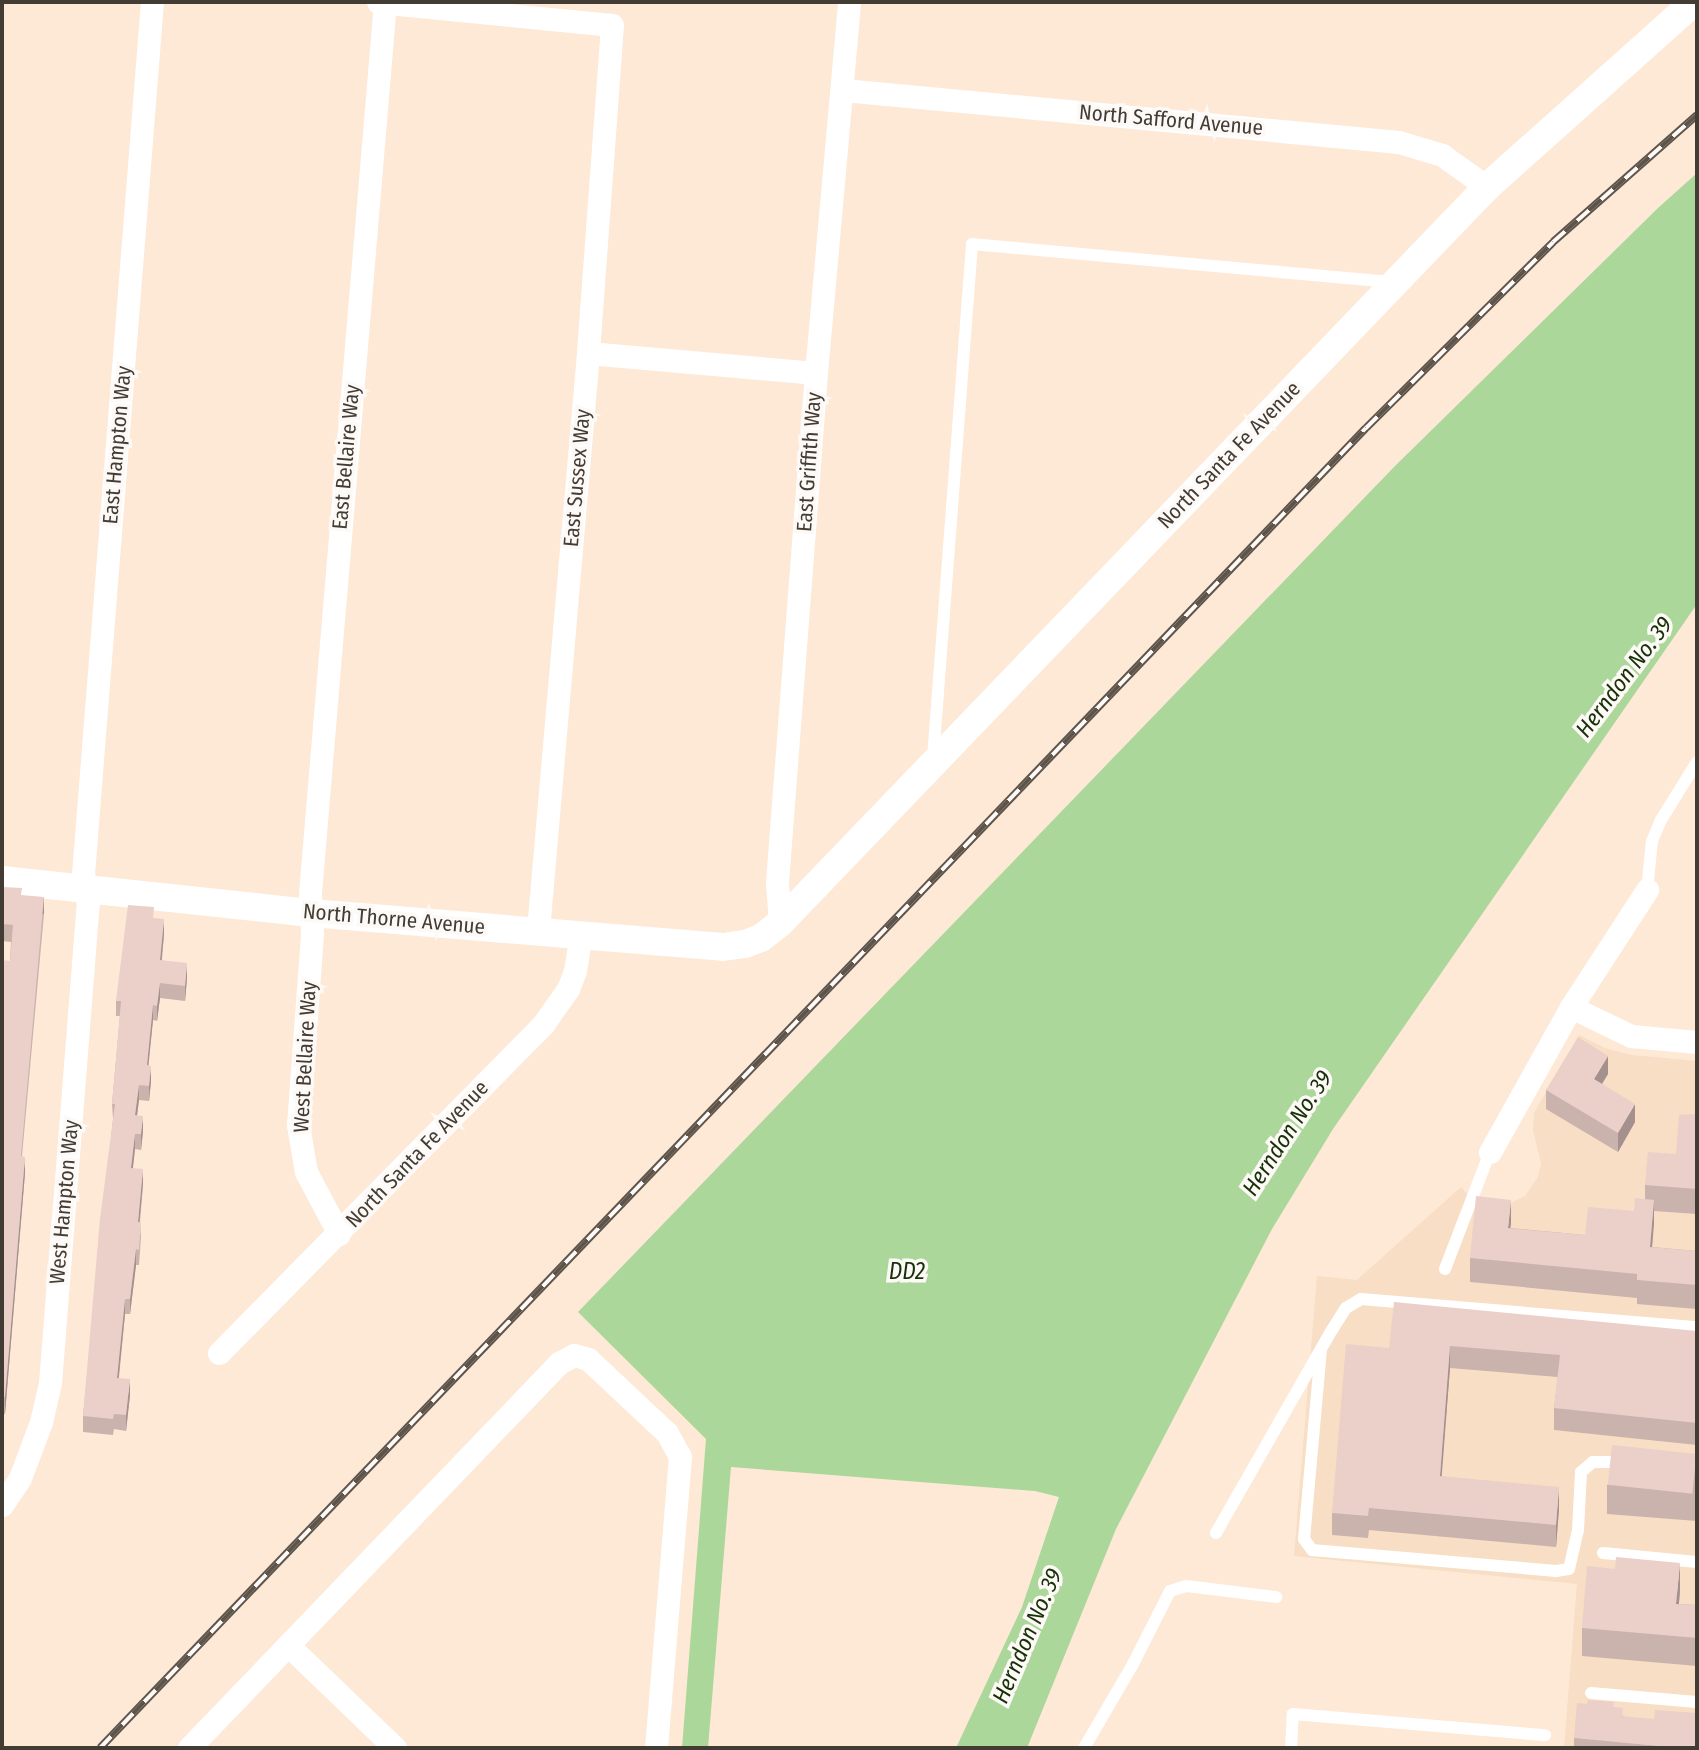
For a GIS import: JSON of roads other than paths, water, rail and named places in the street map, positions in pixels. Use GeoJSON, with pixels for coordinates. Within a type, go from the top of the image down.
{"type":"FeatureCollection","features":[{"type":"Feature","properties":{"kind":"street","name":"East Hampton Way"},"geometry":{"type":"LineString","coordinates":[[85,889],[83,874],[152,2]]}},
{"type":"Feature","properties":{"kind":"street"},"geometry":{"type":"LineString","coordinates":[[378,2],[385,2]]}},
{"type":"Feature","properties":{"kind":"street","name":"East Sussex Way"},"geometry":{"type":"LineString","coordinates":[[385,2],[612,25],[588,353],[538,930]]}},
{"type":"Feature","properties":{"kind":"street","name":"East Bellaire Way"},"geometry":{"type":"LineString","coordinates":[[311,912],[310,893],[385,2]]}},
{"type":"Feature","properties":{"kind":"street","name":"East Griffith Way"},"geometry":{"type":"LineString","coordinates":[[780,923],[777,882],[816,373],[849,2]]}},
{"type":"Feature","properties":{"kind":"street","name":"North Santa Fe Avenue"},"geometry":{"type":"LineString","coordinates":[[780,923],[1487,187],[1694,2]]}},
{"type":"Feature","properties":{"kind":"street","name":"North Safford Avenue"},"geometry":{"type":"LineString","coordinates":[[843,90],[1399,142],[1442,155],[1487,187]]}},
{"type":"Feature","properties":{"kind":"street"},"geometry":{"type":"LineString","coordinates":[[588,353],[816,373]]}},
{"type":"Feature","properties":{"kind":"street","name":"North Thorne Avenue"},"geometry":{"type":"LineString","coordinates":[[2,880],[311,912],[723,947],[745,944],[761,938],[780,923]]}},
{"type":"Feature","properties":{"kind":"street","name":"West Hampton Way"},"geometry":{"type":"LineString","coordinates":[[2,1505],[20,1478],[41,1422],[50,1382],[88,905],[85,889]]}},
{"type":"Feature","properties":{"kind":"street"},"geometry":{"type":"LineString","coordinates":[[1490,1152],[1570,1007],[1647,890]]}},
{"type":"Feature","properties":{"kind":"street","name":"West Bellaire Way"},"geometry":{"type":"LineString","coordinates":[[311,912],[298,1125],[306,1172],[339,1234]]}},
{"type":"Feature","properties":{"kind":"street","name":"North Santa Fe Avenue"},"geometry":{"type":"LineString","coordinates":[[219,1353],[339,1234],[558,1006],[575,971],[581,934]]}},
{"type":"Feature","properties":{"kind":"street"},"geometry":{"type":"LineString","coordinates":[[1570,1007],[1631,1036],[1697,1042]]}},
{"type":"Feature","properties":{"kind":"street"},"geometry":{"type":"LineString","coordinates":[[189,1748],[559,1363],[574,1355],[588,1359],[667,1433],[680,1456],[656,1748]]}},
{"type":"Feature","properties":{"kind":"street"},"geometry":{"type":"LineString","coordinates":[[288,1645],[396,1748]]}},
{"type":"Feature","properties":{"kind":"lane"},"geometry":{"type":"LineString","coordinates":[[933,761],[972,244],[1397,282]]}},
{"type":"Feature","properties":{"kind":"lane"},"geometry":{"type":"LineString","coordinates":[[1647,890],[1652,841],[1661,820],[1697,761]]}},
{"type":"Feature","properties":{"kind":"lane"},"geometry":{"type":"LineString","coordinates":[[1444,1269],[1490,1152]]}},
{"type":"Feature","properties":{"kind":"lane"},"geometry":{"type":"LineString","coordinates":[[1216,1533],[1346,1308],[1361,1299],[1697,1327]]}},
{"type":"Feature","properties":{"kind":"lane"},"geometry":{"type":"LineString","coordinates":[[1321,1349],[1304,1539],[1312,1550],[1556,1571],[1569,1569],[1578,1530],[1581,1472],[1593,1462],[1641,1463]]}},
{"type":"Feature","properties":{"kind":"lane"},"geometry":{"type":"LineString","coordinates":[[1603,1553],[1697,1562]]}},
{"type":"Feature","properties":{"kind":"lane"},"geometry":{"type":"LineString","coordinates":[[1084,1748],[1133,1664],[1170,1591],[1186,1586],[1276,1597]]}},
{"type":"Feature","properties":{"kind":"lane"},"geometry":{"type":"LineString","coordinates":[[1591,1693],[1697,1702]]}},
{"type":"Feature","properties":{"kind":"lane"},"geometry":{"type":"LineString","coordinates":[[1291,1748],[1293,1714],[1545,1735]]}},
{"type":"Feature","properties":{"kind":"water","name":"DD2"},"geometry":{"type":"Polygon","coordinates":[[[1697,173],[1697,604],[1333,1129],[1272,1229],[1116,1529],[1027,1748],[956,1748],[1022,1607],[1059,1497],[1035,1491],[731,1467],[708,1748],[682,1748],[706,1439],[578,1312],[1395,466],[1697,173]]]}},
{"type":"Feature","properties":{"kind":"railway"},"geometry":{"type":"LineString","coordinates":[[100,1748],[1366,428],[1553,242],[1697,115]]}},
{"type":"Feature","properties":{"kind":"water label","name":"Herndon No. 39"},"geometry":{"type":"Point","coordinates":[1624,677]}},
{"type":"Feature","properties":{"kind":"water label","name":"Herndon No. 39"},"geometry":{"type":"Point","coordinates":[1287,1133]}},
{"type":"Feature","properties":{"kind":"water label","name":"Herndon No. 39"},"geometry":{"type":"Point","coordinates":[1027,1636]}}]}
